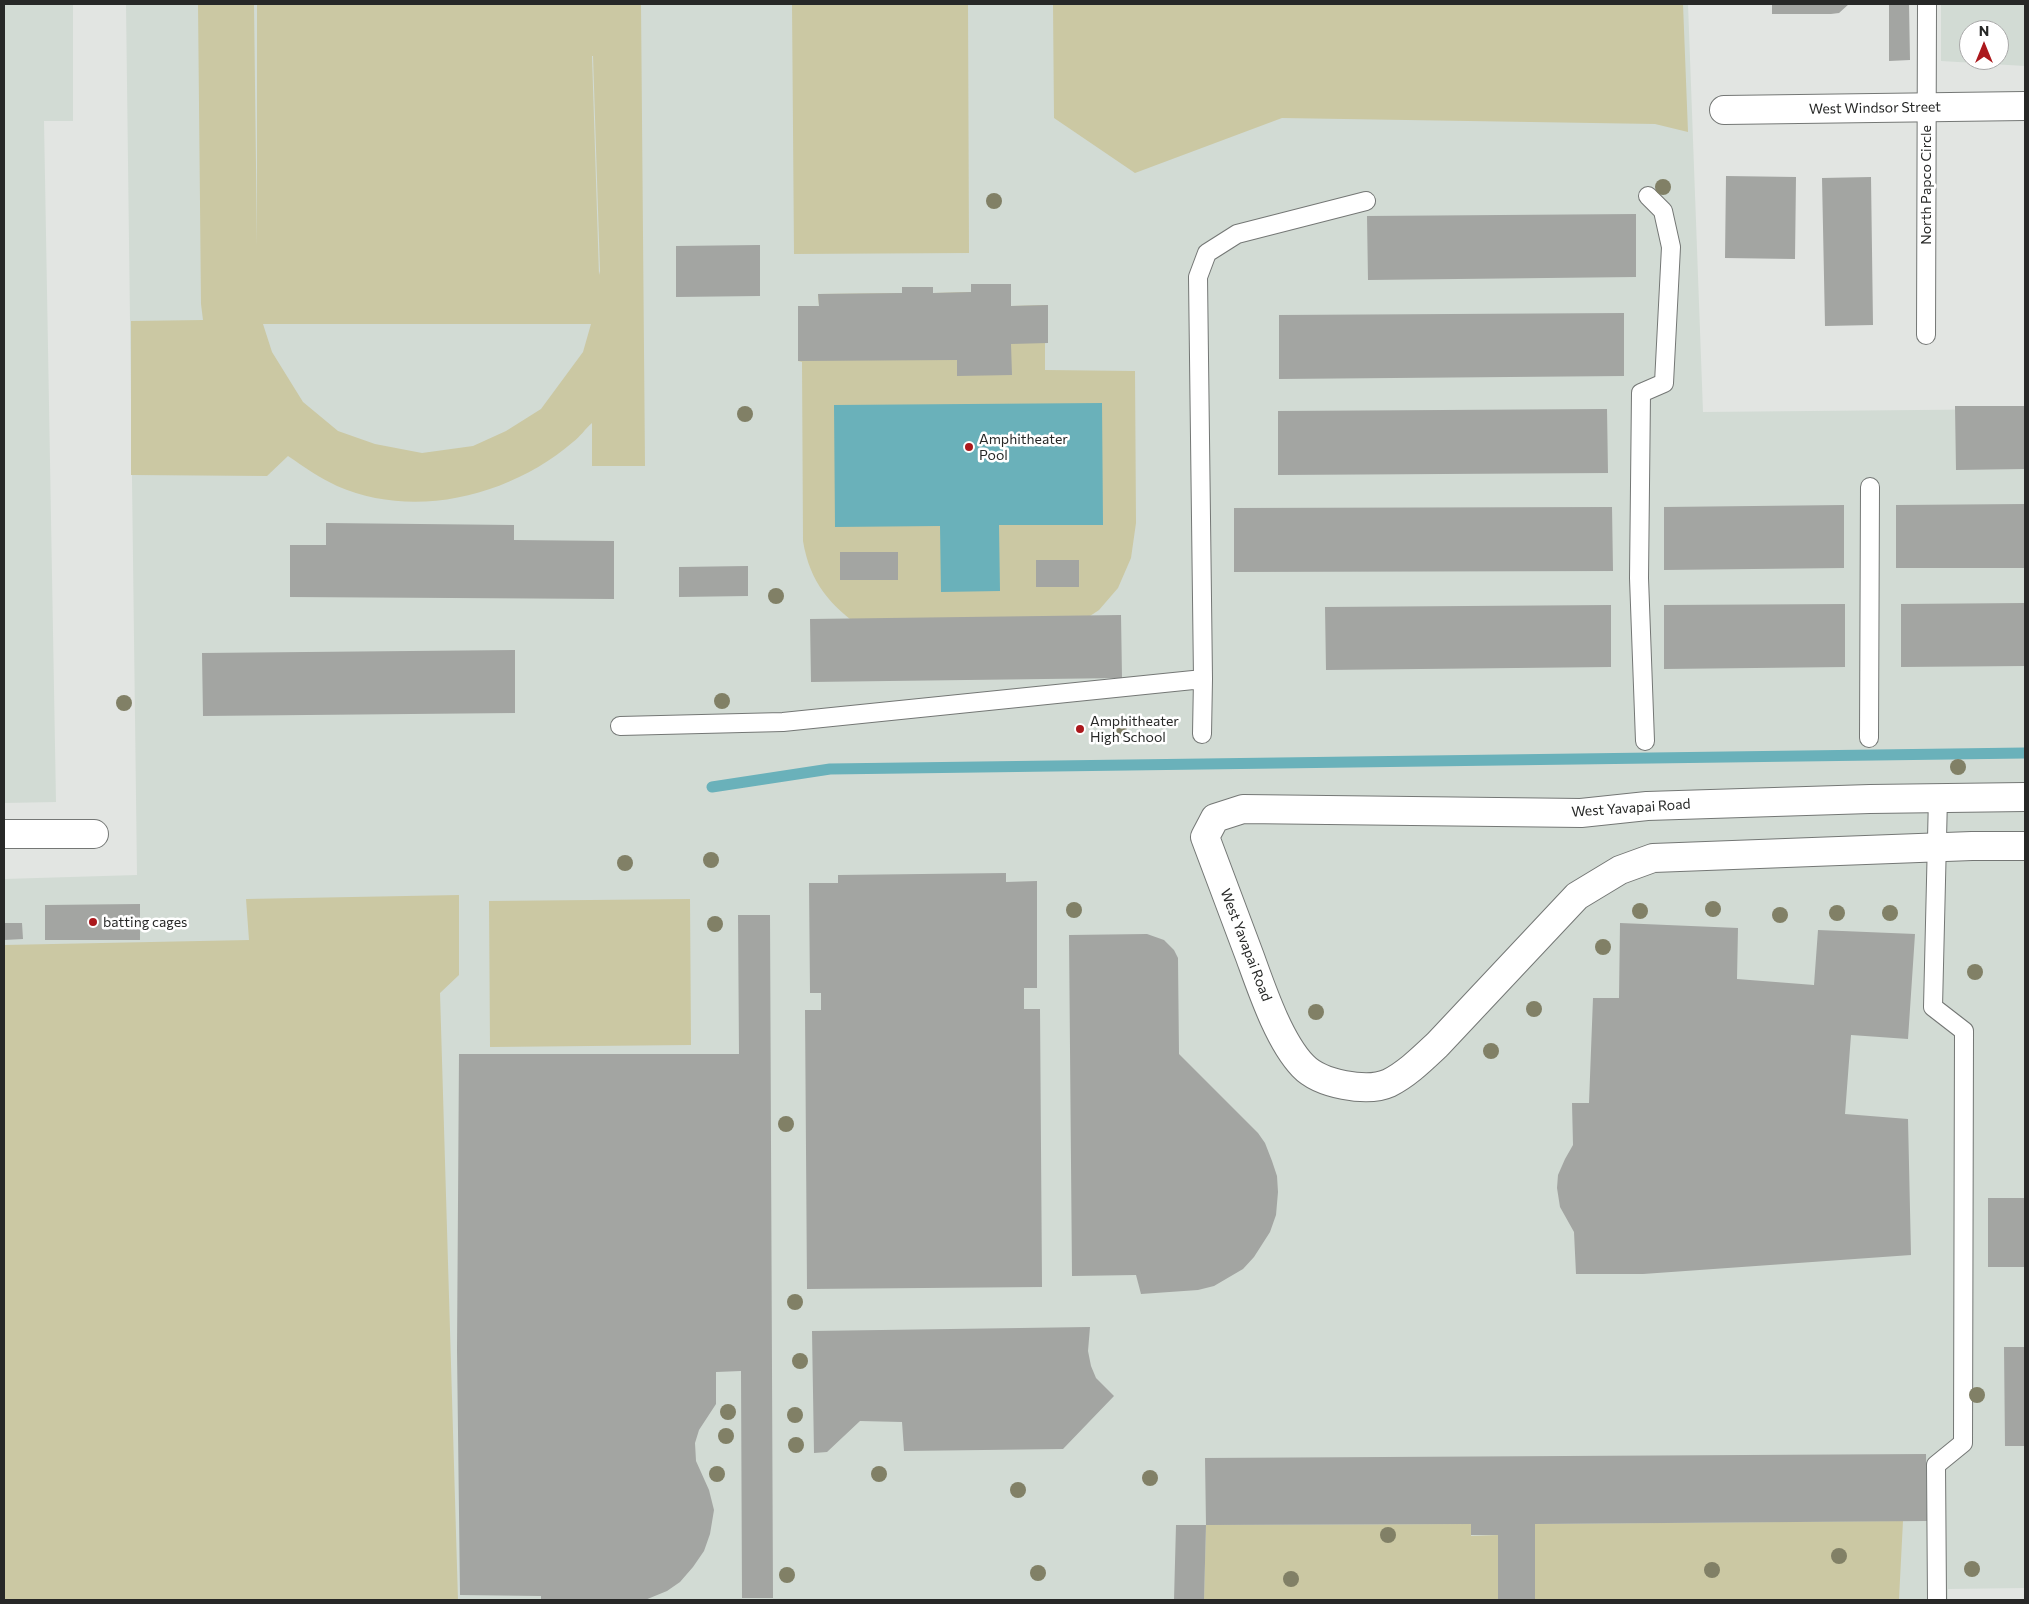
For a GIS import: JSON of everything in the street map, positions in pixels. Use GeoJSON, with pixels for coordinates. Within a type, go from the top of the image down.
{"type":"FeatureCollection","features":[{"type":"Feature","properties":{"kind":"street","name":"West Windsor Street"},"geometry":{"type":"LineString","coordinates":[[1724,110],[2025,106]]}},
{"type":"Feature","properties":{"kind":"street","name":"West Yavapai Road"},"geometry":{"type":"LineString","coordinates":[[2025,797],[1938,797],[1647,806],[1581,813],[1243,809],[1215,818],[1205,836],[1265,998],[1290,1049],[1304,1067],[1318,1077],[1338,1083],[1364,1087],[1388,1083],[1412,1068],[1437,1045],[1577,896],[1620,870],[1653,858],[1938,847],[2025,846]]}},
{"type":"Feature","properties":{"kind":"street"},"geometry":{"type":"LineString","coordinates":[[4,834],[94,834]]}},
{"type":"Feature","properties":{"kind":"lane","name":"North Papco Circle"},"geometry":{"type":"LineString","coordinates":[[1926,335],[1927,4]]}},
{"type":"Feature","properties":{"kind":"lane"},"geometry":{"type":"LineString","coordinates":[[1645,741],[1639,578],[1641,393],[1664,383],[1670,248],[1663,211],[1648,196]]}},
{"type":"Feature","properties":{"kind":"lane"},"geometry":{"type":"LineString","coordinates":[[1202,734],[1198,276],[1207,253],[1237,234],[1366,201]]}},
{"type":"Feature","properties":{"kind":"lane"},"geometry":{"type":"LineString","coordinates":[[1869,738],[1870,487]]}},
{"type":"Feature","properties":{"kind":"lane"},"geometry":{"type":"LineString","coordinates":[[620,726],[783,722],[1203,679]]}},
{"type":"Feature","properties":{"kind":"lane"},"geometry":{"type":"LineString","coordinates":[[1937,1600],[1936,1465],[1963,1443],[1964,1135],[1964,1031],[1933,1007],[1938,797]]}},
{"type":"Feature","properties":{"kind":"shaded area"},"geometry":{"type":"Polygon","coordinates":[[[4,4],[73,4],[73,121],[44,121],[56,802],[4,803],[4,4]]]}},
{"type":"Feature","properties":{"kind":"shaded area","name":"Amphitheater High School"},"geometry":{"type":"Polygon","coordinates":[[[126,4],[1688,4],[1703,412],[2025,409],[2025,1588],[1948,1589],[1948,1600],[4,1600],[4,879],[137,875],[126,4]]]}},
{"type":"Feature","properties":{"kind":"shaded area"},"geometry":{"type":"Polygon","coordinates":[[[198,4],[254,4],[257,246],[257,4],[641,4],[645,466],[592,466],[592,423],[576,440],[548,461],[521,476],[491,489],[461,497],[429,501],[398,501],[367,496],[331,483],[288,456],[267,476],[131,475],[131,321],[203,320],[201,304],[198,4]],[[592,56],[599,275],[600,271],[592,56]],[[263,324],[272,352],[303,402],[338,431],[375,444],[422,453],[473,446],[506,431],[541,409],[583,352],[591,324],[263,324]]]}},
{"type":"Feature","properties":{"kind":"shaded area"},"geometry":{"type":"Polygon","coordinates":[[[792,4],[968,4],[969,253],[794,254],[792,4]]]}},
{"type":"Feature","properties":{"kind":"shaded area"},"geometry":{"type":"Polygon","coordinates":[[[1053,4],[1683,4],[1688,132],[1655,124],[1282,118],[1135,173],[1054,118],[1053,4]]]}},
{"type":"Feature","properties":{"kind":"shaded area"},"geometry":{"type":"Polygon","coordinates":[[[1941,4],[2025,4],[2025,66],[2009,65],[2009,20],[1959,20],[1959,62],[1941,61],[1941,4]]]}},
{"type":"Feature","properties":{"kind":"shaded area","name":"Amphitheater Pool"},"geometry":{"type":"Polygon","coordinates":[[[971,284],[1011,284],[1011,306],[1048,305],[1048,343],[1045,343],[1045,370],[1135,371],[1136,523],[1131,558],[1118,588],[1099,610],[1078,624],[863,629],[831,602],[823,592],[816,581],[806,556],[803,541],[802,362],[798,361],[798,306],[819,306],[818,294],[902,293],[902,287],[933,287],[933,293],[971,292],[971,284]]]}},
{"type":"Feature","properties":{"kind":"shaded area"},"geometry":{"type":"Polygon","coordinates":[[[459,895],[459,975],[440,993],[458,1600],[4,1600],[4,945],[249,940],[246,899],[459,895]]]}},
{"type":"Feature","properties":{"kind":"shaded area"},"geometry":{"type":"Polygon","coordinates":[[[690,899],[691,1045],[490,1047],[489,901],[690,899]]]}},
{"type":"Feature","properties":{"kind":"shaded area"},"geometry":{"type":"Polygon","coordinates":[[[1903,1521],[1899,1599],[1535,1600],[1535,1524],[1903,1521]]]}},
{"type":"Feature","properties":{"kind":"shaded area"},"geometry":{"type":"Polygon","coordinates":[[[1471,1524],[1471,1536],[1498,1535],[1498,1600],[1204,1600],[1206,1525],[1471,1524]]]}},
{"type":"Feature","properties":{"kind":"water","name":"Amphitheater Pool"},"geometry":{"type":"Polygon","coordinates":[[[1102,403],[1103,525],[999,525],[1000,591],[941,592],[940,526],[835,527],[834,405],[1102,403]]]}},
{"type":"Feature","properties":{"kind":"building"},"geometry":{"type":"Polygon","coordinates":[[[1772,4],[1849,4],[1839,13],[1772,14],[1772,4]]]}},
{"type":"Feature","properties":{"kind":"building"},"geometry":{"type":"Polygon","coordinates":[[[1889,4],[1909,4],[1910,60],[1889,61],[1889,4]]]}},
{"type":"Feature","properties":{"kind":"building"},"geometry":{"type":"Polygon","coordinates":[[[1726,176],[1796,177],[1795,259],[1725,258],[1726,176]]]}},
{"type":"Feature","properties":{"kind":"building"},"geometry":{"type":"Polygon","coordinates":[[[1871,177],[1873,325],[1825,326],[1822,178],[1871,177]]]}},
{"type":"Feature","properties":{"kind":"building"},"geometry":{"type":"Polygon","coordinates":[[[1636,214],[1636,277],[1368,280],[1367,216],[1636,214]]]}},
{"type":"Feature","properties":{"kind":"building"},"geometry":{"type":"Polygon","coordinates":[[[760,245],[760,296],[676,297],[676,246],[760,245]]]}},
{"type":"Feature","properties":{"kind":"building"},"geometry":{"type":"Polygon","coordinates":[[[971,284],[1011,284],[1011,306],[1048,305],[1048,343],[1011,344],[1012,375],[957,376],[957,360],[798,361],[798,306],[819,306],[818,294],[902,293],[902,287],[933,287],[933,293],[971,292],[971,284]]]}},
{"type":"Feature","properties":{"kind":"building"},"geometry":{"type":"Polygon","coordinates":[[[1624,313],[1624,376],[1279,379],[1279,315],[1624,313]]]}},
{"type":"Feature","properties":{"kind":"building"},"geometry":{"type":"Polygon","coordinates":[[[1955,406],[2025,406],[2025,469],[1956,470],[1955,406]]]}},
{"type":"Feature","properties":{"kind":"building"},"geometry":{"type":"Polygon","coordinates":[[[1607,409],[1608,473],[1278,475],[1278,411],[1607,409]]]}},
{"type":"Feature","properties":{"kind":"building"},"geometry":{"type":"Polygon","coordinates":[[[2025,504],[2025,568],[1896,568],[1896,505],[2025,504]]]}},
{"type":"Feature","properties":{"kind":"building"},"geometry":{"type":"Polygon","coordinates":[[[1844,505],[1844,568],[1664,570],[1664,507],[1844,505]]]}},
{"type":"Feature","properties":{"kind":"building"},"geometry":{"type":"Polygon","coordinates":[[[1612,507],[1613,571],[1234,572],[1234,508],[1612,507]]]}},
{"type":"Feature","properties":{"kind":"building"},"geometry":{"type":"Polygon","coordinates":[[[326,523],[514,525],[514,540],[614,541],[614,599],[290,597],[290,545],[326,545],[326,523]]]}},
{"type":"Feature","properties":{"kind":"building"},"geometry":{"type":"Polygon","coordinates":[[[840,552],[898,552],[898,580],[840,580],[840,552]]]}},
{"type":"Feature","properties":{"kind":"building"},"geometry":{"type":"Polygon","coordinates":[[[1036,560],[1079,560],[1079,587],[1036,587],[1036,560]]]}},
{"type":"Feature","properties":{"kind":"building"},"geometry":{"type":"Polygon","coordinates":[[[748,566],[748,596],[679,597],[679,567],[748,566]]]}},
{"type":"Feature","properties":{"kind":"building"},"geometry":{"type":"Polygon","coordinates":[[[2025,603],[2025,666],[1901,667],[1901,604],[2025,603]]]}},
{"type":"Feature","properties":{"kind":"building"},"geometry":{"type":"Polygon","coordinates":[[[1845,604],[1845,667],[1664,669],[1664,605],[1845,604]]]}},
{"type":"Feature","properties":{"kind":"building"},"geometry":{"type":"Polygon","coordinates":[[[1611,605],[1611,667],[1326,670],[1325,607],[1611,605]]]}},
{"type":"Feature","properties":{"kind":"building"},"geometry":{"type":"Polygon","coordinates":[[[1121,615],[1122,678],[811,682],[810,619],[1121,615]]]}},
{"type":"Feature","properties":{"kind":"building"},"geometry":{"type":"Polygon","coordinates":[[[515,650],[515,713],[203,716],[202,653],[515,650]]]}},
{"type":"Feature","properties":{"kind":"building"},"geometry":{"type":"Polygon","coordinates":[[[1006,873],[1006,882],[1037,881],[1037,988],[1024,988],[1024,1009],[1040,1009],[1042,1287],[807,1289],[805,1010],[821,1010],[821,993],[810,993],[809,883],[838,883],[838,875],[1006,873]]]}},
{"type":"Feature","properties":{"kind":"building","name":"batting cages"},"geometry":{"type":"Polygon","coordinates":[[[140,904],[140,940],[45,940],[45,905],[140,904]]]}},
{"type":"Feature","properties":{"kind":"building"},"geometry":{"type":"Polygon","coordinates":[[[738,915],[770,915],[773,1598],[742,1598],[741,1371],[716,1372],[716,1404],[699,1430],[695,1443],[696,1461],[709,1490],[714,1510],[710,1534],[704,1551],[680,1582],[667,1591],[645,1600],[541,1600],[541,1596],[460,1595],[457,1350],[459,1054],[739,1054],[738,915]]]}},
{"type":"Feature","properties":{"kind":"building"},"geometry":{"type":"Polygon","coordinates":[[[4,923],[22,923],[23,939],[4,940],[4,923]]]}},
{"type":"Feature","properties":{"kind":"building"},"geometry":{"type":"Polygon","coordinates":[[[1620,923],[1738,928],[1737,979],[1814,985],[1818,930],[1915,934],[1908,1039],[1851,1035],[1845,1114],[1908,1119],[1911,1255],[1643,1274],[1576,1274],[1574,1232],[1560,1207],[1557,1188],[1558,1175],[1573,1145],[1572,1103],[1589,1103],[1593,998],[1619,998],[1620,923]]]}},
{"type":"Feature","properties":{"kind":"building"},"geometry":{"type":"Polygon","coordinates":[[[1147,934],[1164,940],[1174,950],[1178,958],[1179,1054],[1258,1133],[1265,1143],[1272,1161],[1277,1176],[1278,1192],[1276,1215],[1270,1232],[1254,1257],[1243,1269],[1214,1286],[1198,1290],[1141,1294],[1136,1275],[1072,1276],[1069,935],[1147,934]]]}},
{"type":"Feature","properties":{"kind":"building"},"geometry":{"type":"Polygon","coordinates":[[[1988,1198],[2025,1198],[2025,1267],[1988,1267],[1988,1198]]]}},
{"type":"Feature","properties":{"kind":"building"},"geometry":{"type":"Polygon","coordinates":[[[1090,1327],[1088,1351],[1091,1366],[1096,1378],[1114,1396],[1063,1449],[904,1451],[902,1422],[860,1421],[827,1452],[814,1453],[812,1331],[1090,1327]]]}},
{"type":"Feature","properties":{"kind":"building"},"geometry":{"type":"Polygon","coordinates":[[[2004,1347],[2025,1347],[2025,1446],[2005,1446],[2004,1347]]]}},
{"type":"Feature","properties":{"kind":"building"},"geometry":{"type":"Polygon","coordinates":[[[1926,1454],[1927,1521],[1535,1524],[1535,1600],[1498,1600],[1498,1535],[1471,1535],[1471,1524],[1206,1525],[1205,1458],[1926,1454]]]}},
{"type":"Feature","properties":{"kind":"building"},"geometry":{"type":"Polygon","coordinates":[[[1176,1525],[1206,1525],[1204,1600],[1174,1600],[1176,1525]]]}},
{"type":"Feature","properties":{"kind":"waterway"},"geometry":{"type":"LineString","coordinates":[[712,787],[830,769],[2025,753]]}},
{"type":"Feature","properties":{"kind":"place","name":"Amphitheater Pool"},"geometry":{"type":"Point","coordinates":[969,447]}},
{"type":"Feature","properties":{"kind":"place","name":"Amphitheater High School"},"geometry":{"type":"Point","coordinates":[1080,729]}},
{"type":"Feature","properties":{"kind":"place","name":"batting cages"},"geometry":{"type":"Point","coordinates":[93,922]}}]}
